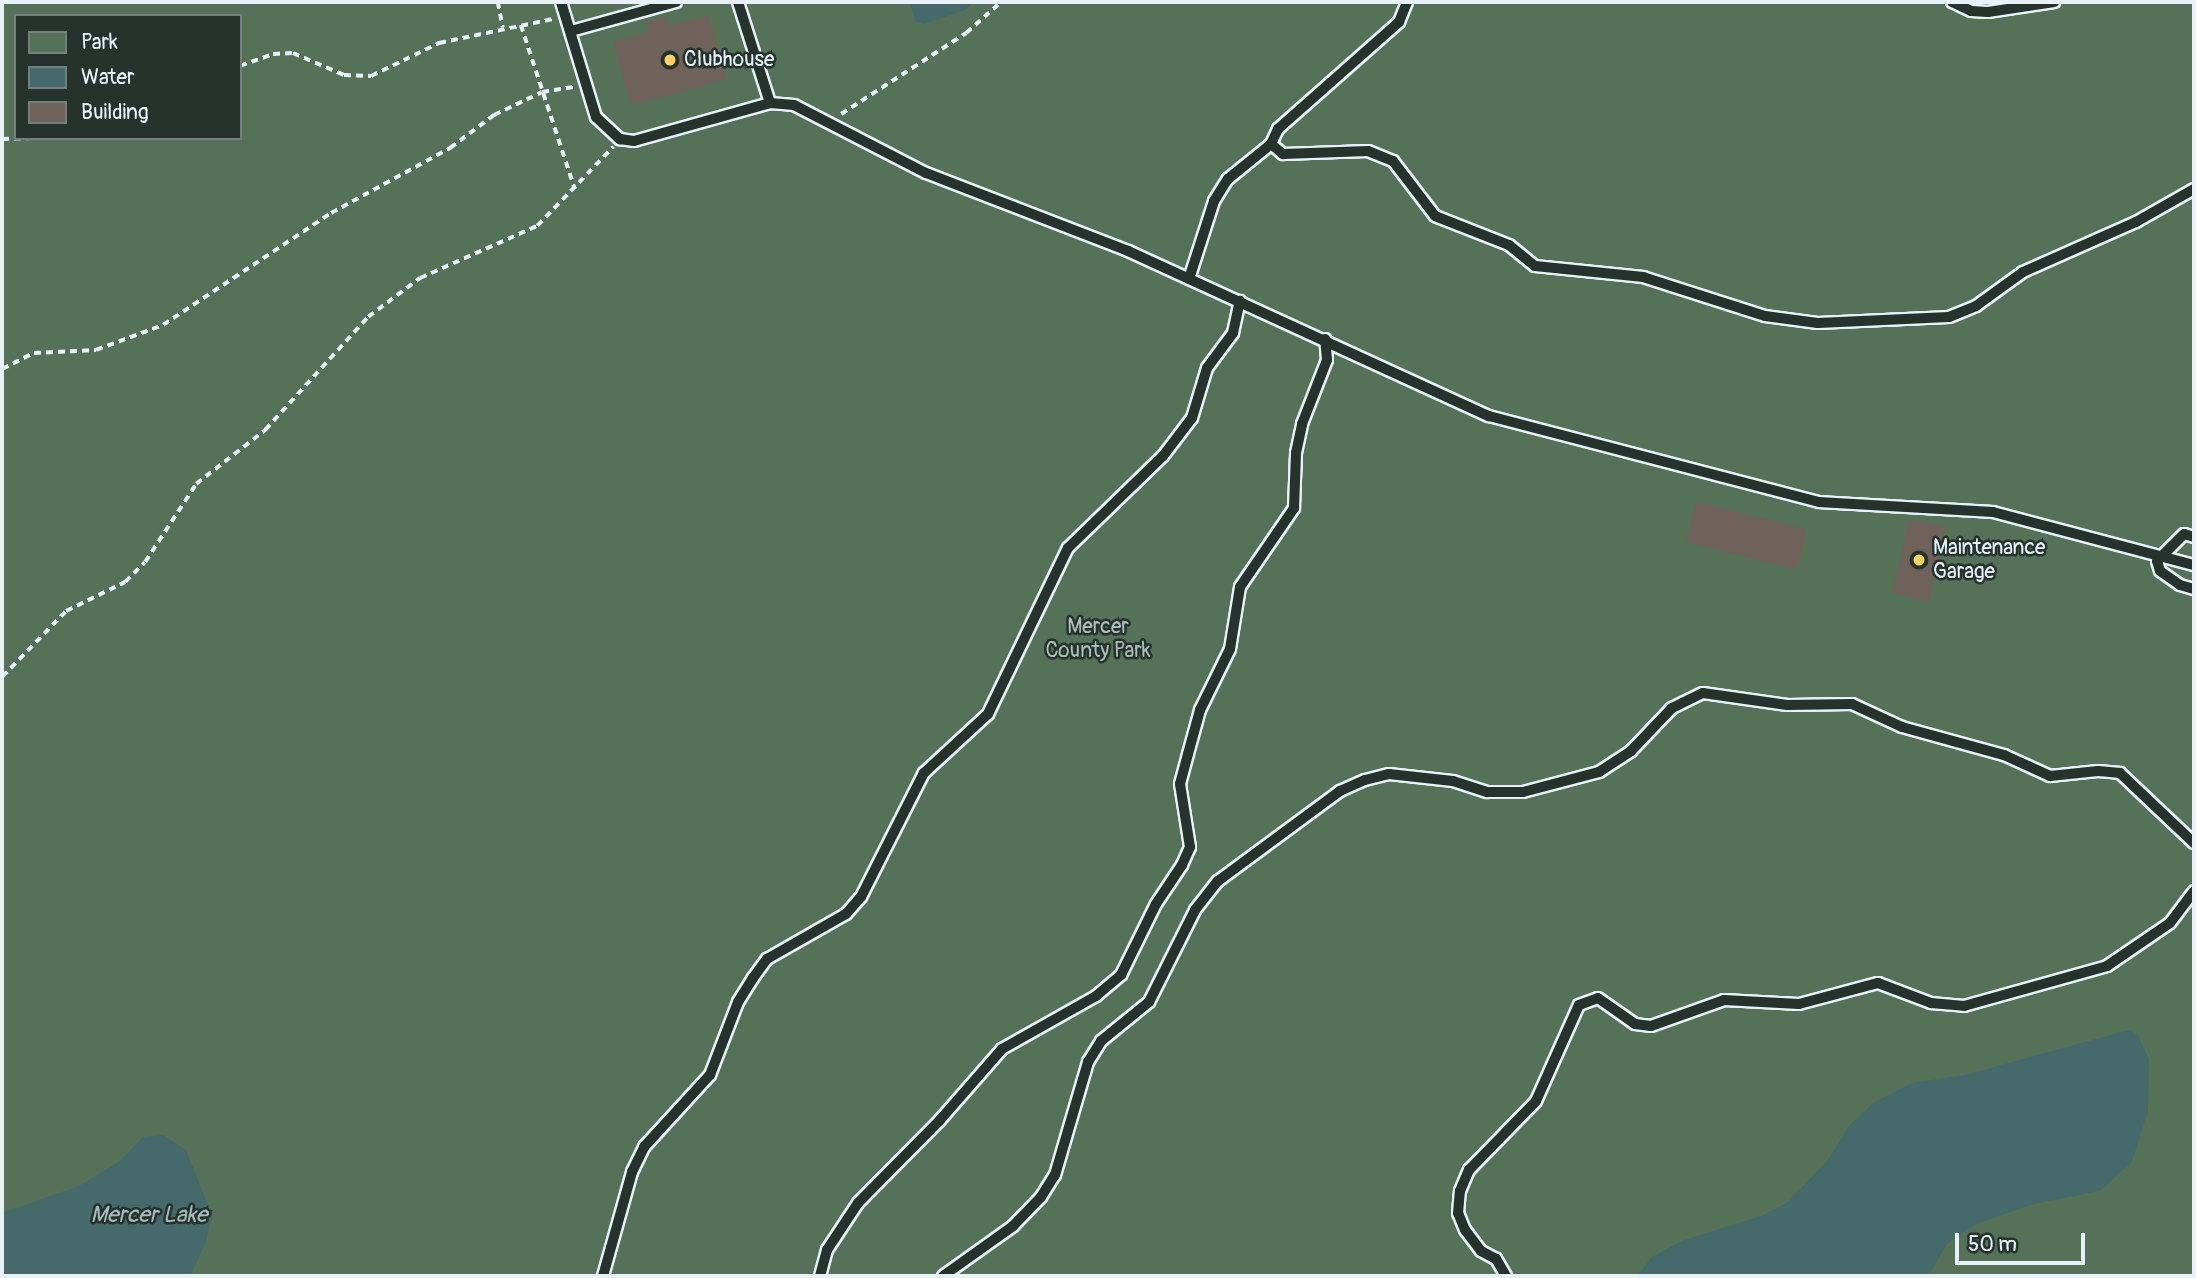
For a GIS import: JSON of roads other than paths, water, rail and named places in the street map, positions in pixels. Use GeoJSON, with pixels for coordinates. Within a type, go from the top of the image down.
{"type":"FeatureCollection","features":[{"type":"Feature","properties":{"kind":"lane"},"geometry":{"type":"LineString","coordinates":[[561,2],[596,117],[620,139],[634,141],[771,103],[794,105],[926,173],[1240,301],[1489,416],[1819,502],[1993,512],[2194,565]]}},
{"type":"Feature","properties":{"kind":"lane"},"geometry":{"type":"LineString","coordinates":[[571,30],[676,2]]}},
{"type":"Feature","properties":{"kind":"lane"},"geometry":{"type":"LineString","coordinates":[[738,2],[771,103]]}},
{"type":"Feature","properties":{"kind":"lane"},"geometry":{"type":"LineString","coordinates":[[1189,279],[1214,201],[1228,179],[1271,144],[1278,129],[1399,22],[1407,2]]}},
{"type":"Feature","properties":{"kind":"lane"},"geometry":{"type":"LineString","coordinates":[[1952,2],[1971,11],[1988,12],[2054,2]]}},
{"type":"Feature","properties":{"kind":"lane"},"geometry":{"type":"LineString","coordinates":[[1271,144],[1283,154],[1368,151],[1393,161],[1435,216],[1509,245],[1535,265],[1643,276],[1765,316],[1818,323],[1949,317],[1976,306],[2023,272],[2136,222],[2194,188]]}},
{"type":"Feature","properties":{"kind":"lane"},"geometry":{"type":"LineString","coordinates":[[603,1276],[632,1172],[644,1147],[710,1075],[738,1002],[753,978],[768,959],[846,914],[861,897],[924,773],[988,714],[1068,548],[1163,456],[1192,418],[1207,368],[1233,333],[1240,301]]}},
{"type":"Feature","properties":{"kind":"lane"},"geometry":{"type":"LineString","coordinates":[[820,1276],[827,1250],[858,1203],[948,1112],[1002,1049],[1096,996],[1121,975],[1156,904],[1182,865],[1190,847],[1180,784],[1188,754],[1200,710],[1230,649],[1240,587],[1294,508],[1298,443],[1327,360],[1325,339]]}},
{"type":"Feature","properties":{"kind":"lane"},"geometry":{"type":"LineString","coordinates":[[2160,555],[2184,534],[2194,537]]}},
{"type":"Feature","properties":{"kind":"lane"},"geometry":{"type":"LineString","coordinates":[[2160,555],[2161,570],[2194,589]]}},
{"type":"Feature","properties":{"kind":"lane"},"geometry":{"type":"LineString","coordinates":[[943,1276],[1013,1226],[1041,1197],[1055,1175],[1088,1062],[1101,1041],[1149,1002],[1195,910],[1218,881],[1340,791],[1365,780],[1389,774],[1453,781],[1487,792],[1523,792],[1599,772],[1631,751],[1672,708],[1703,693],[1787,705],[1852,704],[1902,727],[2004,755],[2050,776],[2098,771],[2120,773],[2194,843]]}},
{"type":"Feature","properties":{"kind":"lane"},"geometry":{"type":"LineString","coordinates":[[1506,1276],[1496,1259],[1481,1251],[1465,1230],[1458,1213],[1460,1191],[1469,1170],[1536,1101],[1579,1005],[1598,998],[1635,1024],[1651,1026],[1724,1000],[1799,1004],[1878,983],[1931,1003],[1964,1006],[2106,966],[2170,923],[2194,891]]}},
{"type":"Feature","properties":{"kind":"water"},"geometry":{"type":"Polygon","coordinates":[[[910,2],[974,2],[965,10],[924,24],[915,21],[910,2]]]}},
{"type":"Feature","properties":{"kind":"water"},"geometry":{"type":"Polygon","coordinates":[[[2129,1030],[2137,1034],[2149,1059],[2148,1111],[2132,1162],[2100,1191],[2030,1205],[1974,1225],[1947,1244],[1928,1276],[1637,1276],[1652,1257],[1684,1240],[1761,1216],[1788,1202],[1828,1160],[1849,1126],[1875,1102],[1912,1083],[1965,1075],[2129,1030]]]}},
{"type":"Feature","properties":{"kind":"water","name":"Mercer Lake"},"geometry":{"type":"Polygon","coordinates":[[[163,1135],[186,1150],[212,1215],[205,1245],[190,1276],[2,1276],[2,1213],[79,1186],[120,1161],[143,1137],[163,1135]]]}},
{"type":"Feature","properties":{"kind":"place","name":"Clubhouse"},"geometry":{"type":"Point","coordinates":[670,60]}},
{"type":"Feature","properties":{"kind":"place","name":"Maintenance Garage"},"geometry":{"type":"Point","coordinates":[1919,560]}},
{"type":"Feature","properties":{"kind":"park label","name":"Mercer County Park"},"geometry":{"type":"Point","coordinates":[1098,639]}}]}
